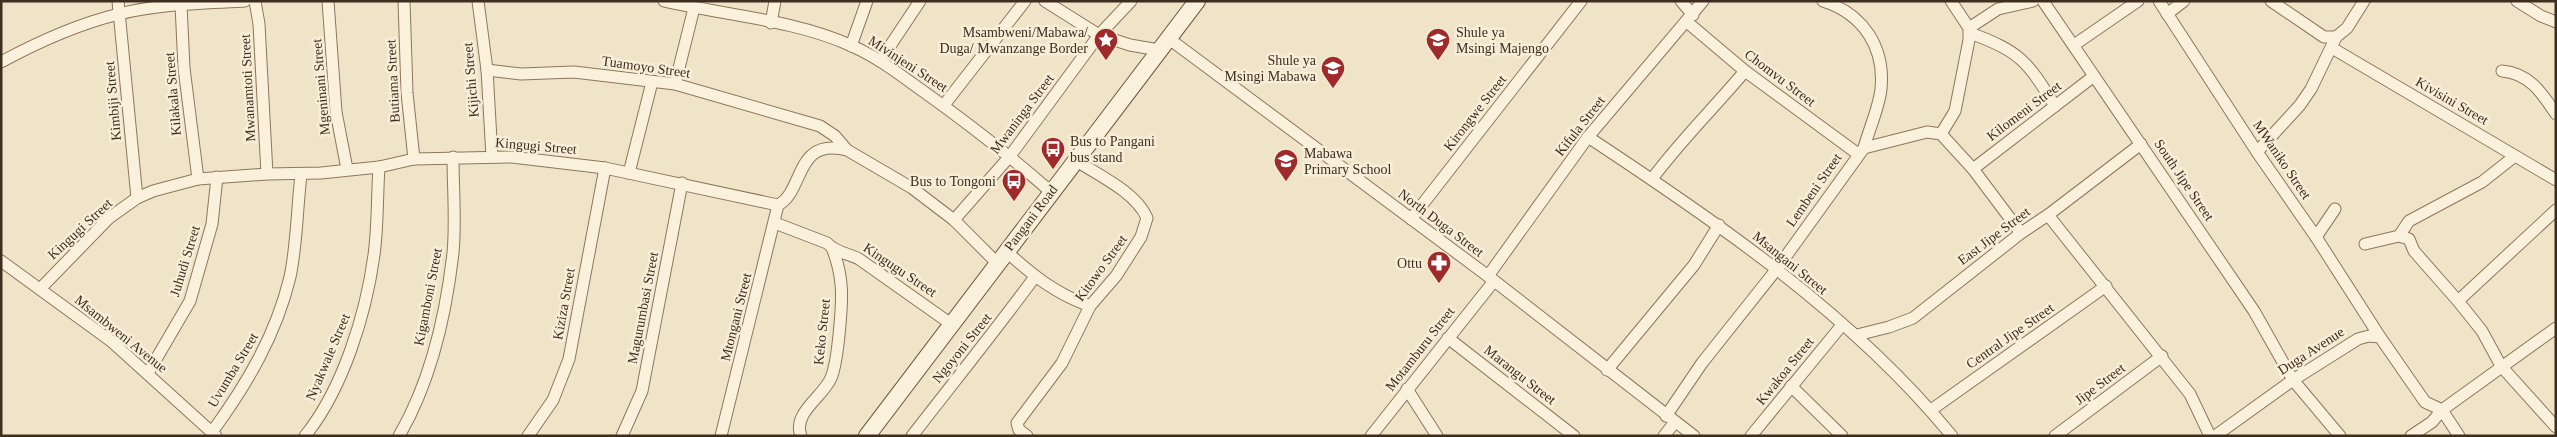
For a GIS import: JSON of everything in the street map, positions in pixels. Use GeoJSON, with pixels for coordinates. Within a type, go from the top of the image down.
{"type":"FeatureCollection","features":[{"type":"Feature","properties":{"kind":"main road","name":"Pangani Road"},"geometry":{"type":"LineString","coordinates":[[867,436],[1164,44],[1190,4]]}},
{"type":"Feature","properties":{"kind":"street","name":"Kimbiji Street"},"geometry":{"type":"LineString","coordinates":[[118,1],[137,198]]}},
{"type":"Feature","properties":{"kind":"street"},"geometry":{"type":"LineString","coordinates":[[1,62],[69,30],[120,14],[181,5],[245,1]]}},
{"type":"Feature","properties":{"kind":"street","name":"Mwanamtoti Street"},"geometry":{"type":"LineString","coordinates":[[255,1],[259,24],[267,174]]}},
{"type":"Feature","properties":{"kind":"street","name":"Mgeninani Street"},"geometry":{"type":"LineString","coordinates":[[328,1],[336,112],[347,169]]}},
{"type":"Feature","properties":{"kind":"street","name":"Butiama Street"},"geometry":{"type":"LineString","coordinates":[[404,1],[408,93],[414,159]]}},
{"type":"Feature","properties":{"kind":"street","name":"Kijichi Street"},"geometry":{"type":"LineString","coordinates":[[478,1],[487,70],[492,157]]}},
{"type":"Feature","properties":{"kind":"street","name":"Mivinjeni Street"},"geometry":{"type":"LineString","coordinates":[[664,1],[812,32],[851,46],[880,61],[944,105],[1010,156],[1051,192]]}},
{"type":"Feature","properties":{"kind":"street"},"geometry":{"type":"LineString","coordinates":[[771,23],[775,1]]}},
{"type":"Feature","properties":{"kind":"street"},"geometry":{"type":"LineString","coordinates":[[851,46],[867,1]]}},
{"type":"Feature","properties":{"kind":"street"},"geometry":{"type":"LineString","coordinates":[[880,61],[920,1]]}},
{"type":"Feature","properties":{"kind":"street"},"geometry":{"type":"LineString","coordinates":[[944,105],[1025,1]]}},
{"type":"Feature","properties":{"kind":"street"},"geometry":{"type":"LineString","coordinates":[[1045,1],[1099,35],[1130,45],[1164,44]]}},
{"type":"Feature","properties":{"kind":"street","name":"Mwaninga Street"},"geometry":{"type":"LineString","coordinates":[[954,220],[1010,156],[1099,35],[1131,1]]}},
{"type":"Feature","properties":{"kind":"street","name":"Kirongwe Street"},"geometry":{"type":"LineString","coordinates":[[1411,220],[1581,1]]}},
{"type":"Feature","properties":{"kind":"street"},"geometry":{"type":"LineString","coordinates":[[1681,1],[1690,18]]}},
{"type":"Feature","properties":{"kind":"street","name":"Kifula Street"},"geometry":{"type":"LineString","coordinates":[[1491,278],[1588,137],[1703,1]]}},
{"type":"Feature","properties":{"kind":"street","name":"Lembeni Street"},"geometry":{"type":"LineString","coordinates":[[1664,436],[1670,419],[1702,363],[1776,270],[1861,151],[1881,90],[1881,63],[1875,42],[1857,18],[1824,1]]}},
{"type":"Feature","properties":{"kind":"street"},"geometry":{"type":"LineString","coordinates":[[1951,1],[1970,31],[2018,55],[2033,72],[2055,106]]}},
{"type":"Feature","properties":{"kind":"street"},"geometry":{"type":"LineString","coordinates":[[1941,134],[1955,111],[1970,31],[1998,9],[2033,1]]}},
{"type":"Feature","properties":{"kind":"street","name":"South Jipe Street"},"geometry":{"type":"LineString","coordinates":[[2043,1],[2254,311],[2293,380],[2340,436]]}},
{"type":"Feature","properties":{"kind":"street"},"geometry":{"type":"LineString","coordinates":[[2074,45],[2138,1]]}},
{"type":"Feature","properties":{"kind":"street","name":"MWaniko Street"},"geometry":{"type":"LineString","coordinates":[[2159,1],[2380,337]]}},
{"type":"Feature","properties":{"kind":"street"},"geometry":{"type":"LineString","coordinates":[[2168,14],[2184,1]]}},
{"type":"Feature","properties":{"kind":"street","name":"Kivisini Street"},"geometry":{"type":"LineString","coordinates":[[2271,1],[2324,37],[2556,180]]}},
{"type":"Feature","properties":{"kind":"street"},"geometry":{"type":"LineString","coordinates":[[2257,152],[2300,105],[2311,89],[2334,42],[2347,28],[2364,1]]}},
{"type":"Feature","properties":{"kind":"street"},"geometry":{"type":"LineString","coordinates":[[2517,1],[2541,16],[2556,22]]}},
{"type":"Feature","properties":{"kind":"street","name":"Kilakala Street"},"geometry":{"type":"LineString","coordinates":[[181,5],[184,68],[198,179]]}},
{"type":"Feature","properties":{"kind":"street"},"geometry":{"type":"LineString","coordinates":[[675,84],[694,8]]}},
{"type":"Feature","properties":{"kind":"street","name":"Chomvu Street"},"geometry":{"type":"LineString","coordinates":[[1690,18],[1745,71],[1861,151]]}},
{"type":"Feature","properties":{"kind":"street","name":"North Duga Street"},"geometry":{"type":"LineString","coordinates":[[1164,44],[1491,278],[1694,436]]}},
{"type":"Feature","properties":{"kind":"street","name":"Tuamoyo Street"},"geometry":{"type":"LineString","coordinates":[[487,70],[521,74],[574,72],[675,84],[820,126],[835,136],[847,150]]}},
{"type":"Feature","properties":{"kind":"street"},"geometry":{"type":"LineString","coordinates":[[1652,179],[1677,146],[1689,136],[1745,71]]}},
{"type":"Feature","properties":{"kind":"street"},"geometry":{"type":"LineString","coordinates":[[2502,71],[2512,72],[2524,77],[2542,92],[2556,114]]}},
{"type":"Feature","properties":{"kind":"street","name":"Kilomeni Street"},"geometry":{"type":"LineString","coordinates":[[1973,169],[2094,76]]}},
{"type":"Feature","properties":{"kind":"street"},"geometry":{"type":"LineString","coordinates":[[629,173],[652,82]]}},
{"type":"Feature","properties":{"kind":"street"},"geometry":{"type":"LineString","coordinates":[[1861,151],[1927,132],[1941,134],[1973,169],[2020,233]]}},
{"type":"Feature","properties":{"kind":"street","name":"Msangani Street"},"geometry":{"type":"LineString","coordinates":[[1588,137],[1719,225],[1857,335],[1931,410],[1952,436]]}},
{"type":"Feature","properties":{"kind":"street","name":"East Jipe Street"},"geometry":{"type":"LineString","coordinates":[[1857,335],[1889,327],[1913,318],[2020,233],[2048,215],[2141,144]]}},
{"type":"Feature","properties":{"kind":"street"},"geometry":{"type":"LineString","coordinates":[[778,205],[783,202],[806,162],[815,154],[827,147],[847,150],[912,188],[1002,257],[1034,278],[1058,292],[1090,306]]}},
{"type":"Feature","properties":{"kind":"street"},"geometry":{"type":"LineString","coordinates":[[2399,236],[2409,221],[2482,182],[2515,156]]}},
{"type":"Feature","properties":{"kind":"street","name":"Kigamboni Street"},"geometry":{"type":"LineString","coordinates":[[399,436],[412,413],[430,368],[447,287],[453,251],[453,157]]}},
{"type":"Feature","properties":{"kind":"street","name":"Kingugi Street"},"geometry":{"type":"LineString","coordinates":[[40,289],[109,218],[137,198],[153,191],[198,179],[267,174],[301,175],[379,167],[414,159],[512,157],[605,168],[778,205]]}},
{"type":"Feature","properties":{"kind":"street","name":"Kitowo Street"},"geometry":{"type":"LineString","coordinates":[[1027,436],[1019,430],[1017,423],[1062,362],[1090,306],[1116,276],[1141,237],[1147,218],[1144,210],[1129,196],[1075,160]]}},
{"type":"Feature","properties":{"kind":"street","name":"Nyakwale Street"},"geometry":{"type":"LineString","coordinates":[[306,436],[336,384],[361,321],[374,255],[379,167]]}},
{"type":"Feature","properties":{"kind":"street","name":"Kiziza Street"},"geometry":{"type":"LineString","coordinates":[[528,436],[553,400],[570,359],[605,168]]}},
{"type":"Feature","properties":{"kind":"street","name":"Uvumba Street"},"geometry":{"type":"LineString","coordinates":[[214,434],[238,396],[273,331],[290,276],[301,175]]}},
{"type":"Feature","properties":{"kind":"street","name":"Juhudi Street"},"geometry":{"type":"LineString","coordinates":[[148,373],[190,301],[212,224],[217,177]]}},
{"type":"Feature","properties":{"kind":"street","name":"Magurumbasi Street"},"geometry":{"type":"LineString","coordinates":[[622,436],[642,391],[682,183]]}},
{"type":"Feature","properties":{"kind":"street","name":"Mtongani Street"},"geometry":{"type":"LineString","coordinates":[[721,436],[778,205]]}},
{"type":"Feature","properties":{"kind":"street"},"geometry":{"type":"LineString","coordinates":[[2316,237],[2335,209]]}},
{"type":"Feature","properties":{"kind":"street"},"geometry":{"type":"LineString","coordinates":[[2458,301],[2556,210]]}},
{"type":"Feature","properties":{"kind":"street"},"geometry":{"type":"LineString","coordinates":[[2048,215],[2162,356],[2190,394],[2210,436]]}},
{"type":"Feature","properties":{"kind":"street","name":"Kingugu Street"},"geometry":{"type":"LineString","coordinates":[[775,223],[827,244],[833,250],[849,253],[952,324]]}},
{"type":"Feature","properties":{"kind":"street"},"geometry":{"type":"LineString","coordinates":[[1607,370],[1694,265],[1719,225]]}},
{"type":"Feature","properties":{"kind":"street"},"geometry":{"type":"LineString","coordinates":[[2365,244],[2399,236],[2409,239],[2414,251],[2482,331],[2501,366],[2556,427]]}},
{"type":"Feature","properties":{"kind":"street","name":"Keko Street"},"geometry":{"type":"LineString","coordinates":[[801,436],[798,429],[803,414],[830,380],[836,363],[841,285],[833,250]]}},
{"type":"Feature","properties":{"kind":"street","name":"Msambweni Avenue"},"geometry":{"type":"LineString","coordinates":[[1,261],[111,341],[214,434]]}},
{"type":"Feature","properties":{"kind":"street","name":"Ngoyoni Street"},"geometry":{"type":"LineString","coordinates":[[912,436],[963,368],[977,355],[1034,278]]}},
{"type":"Feature","properties":{"kind":"street","name":"Motamburu Street"},"geometry":{"type":"LineString","coordinates":[[1371,436],[1448,338],[1491,278]]}},
{"type":"Feature","properties":{"kind":"street","name":"Central Jipe Street"},"geometry":{"type":"LineString","coordinates":[[1931,410],[2106,286]]}},
{"type":"Feature","properties":{"kind":"street","name":"Kwakoa Street"},"geometry":{"type":"LineString","coordinates":[[1750,436],[1842,324]]}},
{"type":"Feature","properties":{"kind":"street"},"geometry":{"type":"LineString","coordinates":[[2410,436],[2432,422],[2442,410],[2501,366],[2556,328]]}},
{"type":"Feature","properties":{"kind":"street","name":"Duga Avenue"},"geometry":{"type":"LineString","coordinates":[[2215,436],[2293,380],[2358,339],[2369,336],[2380,337]]}},
{"type":"Feature","properties":{"kind":"street"},"geometry":{"type":"LineString","coordinates":[[2380,337],[2425,402],[2442,410],[2459,436]]}},
{"type":"Feature","properties":{"kind":"street","name":"Marangu Street"},"geometry":{"type":"LineString","coordinates":[[1448,338],[1574,436]]}},
{"type":"Feature","properties":{"kind":"street","name":"Jipe Street"},"geometry":{"type":"LineString","coordinates":[[2055,436],[2162,356]]}},
{"type":"Feature","properties":{"kind":"street"},"geometry":{"type":"LineString","coordinates":[[1791,386],[1842,436]]}},
{"type":"Feature","properties":{"kind":"street"},"geometry":{"type":"LineString","coordinates":[[1407,389],[1437,436]]}},
{"type":"Feature","properties":{"kind":"place","name":"Msambweni/Mabawa/ Duga/ Mwanzange Border"},"geometry":{"type":"Point","coordinates":[1106,61]}},
{"type":"Feature","properties":{"kind":"place","name":"Shule ya Msingi Majengo"},"geometry":{"type":"Point","coordinates":[1438,61]}},
{"type":"Feature","properties":{"kind":"place","name":"Shule ya Msingi Mabawa"},"geometry":{"type":"Point","coordinates":[1333,89]}},
{"type":"Feature","properties":{"kind":"place","name":"Bus to Pangani bus stand"},"geometry":{"type":"Point","coordinates":[1053,170]}},
{"type":"Feature","properties":{"kind":"place","name":"Mabawa Primary School"},"geometry":{"type":"Point","coordinates":[1286,182]}},
{"type":"Feature","properties":{"kind":"place","name":"Bus to Tongoni"},"geometry":{"type":"Point","coordinates":[1014,202]}},
{"type":"Feature","properties":{"kind":"place","name":"Ottu"},"geometry":{"type":"Point","coordinates":[1439,284]}}]}
